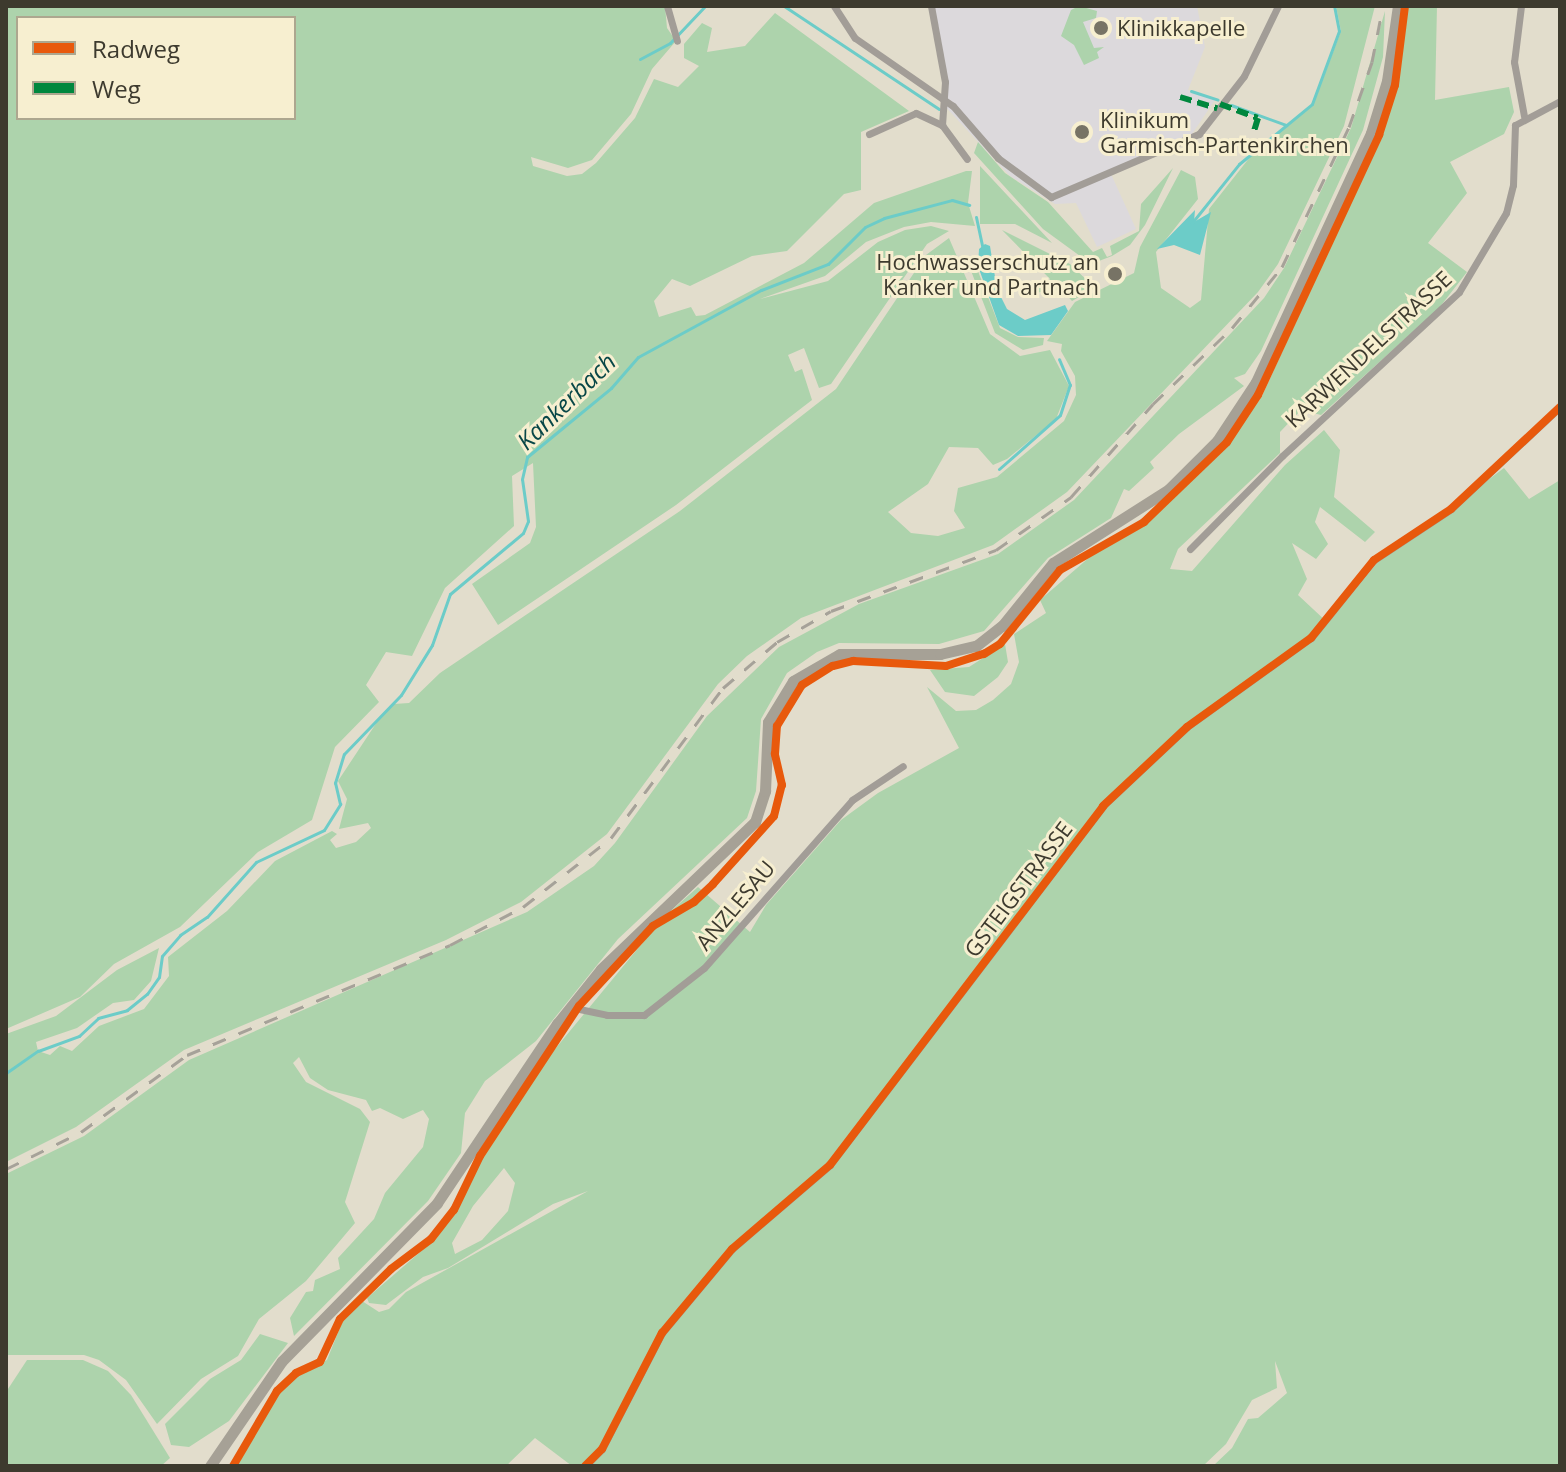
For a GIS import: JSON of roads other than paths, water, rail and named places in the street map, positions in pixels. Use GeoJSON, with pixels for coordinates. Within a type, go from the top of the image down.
{"type":"FeatureCollection","features":[{"type":"Feature","properties":{"kind":"main road"},"geometry":{"type":"LineString","coordinates":[[210,1466],[282,1361],[437,1203],[570,1007],[624,945],[755,822],[765,791],[768,722],[783,692],[805,669],[840,654],[940,654],[976,646],[1002,626],[1053,563],[1169,489],[1217,441],[1256,382],[1371,133],[1387,81],[1398,6]]}},
{"type":"Feature","properties":{"kind":"street"},"geometry":{"type":"LineString","coordinates":[[667,6],[676,39]]}},
{"type":"Feature","properties":{"kind":"street"},"geometry":{"type":"LineString","coordinates":[[834,6],[855,38],[944,102],[998,158],[1051,197],[1062,196],[1199,134],[1244,76],[1278,6]]}},
{"type":"Feature","properties":{"kind":"street"},"geometry":{"type":"LineString","coordinates":[[931,6],[944,102],[942,122]]}},
{"type":"Feature","properties":{"kind":"street","name":"KARWENDELSTRASSE"},"geometry":{"type":"LineString","coordinates":[[1190,549],[1282,456],[1459,292],[1506,213],[1514,175],[1512,137],[1524,116],[1514,62],[1521,6]]}},
{"type":"Feature","properties":{"kind":"street"},"geometry":{"type":"LineString","coordinates":[[1524,116],[1560,101]]}},
{"type":"Feature","properties":{"kind":"street"},"geometry":{"type":"LineString","coordinates":[[869,134],[916,113],[942,122],[967,159]]}},
{"type":"Feature","properties":{"kind":"street","name":"GSTEIGSTRASSE"},"geometry":{"type":"LineString","coordinates":[[585,1466],[602,1449],[662,1333],[732,1249],[830,1165],[1103,806],[1187,727],[1311,638],[1374,560],[1451,509],[1560,407]]}},
{"type":"Feature","properties":{"kind":"street","name":"ANZLESAU"},"geometry":{"type":"LineString","coordinates":[[570,1007],[623,1017],[644,1015],[704,968],[852,800],[903,766]]}},
{"type":"Feature","properties":{"kind":"water"},"geometry":{"type":"Polygon","coordinates":[[[1195,210],[1194,222],[1211,212],[1200,255],[1174,245],[1157,249],[1195,210]]]}},
{"type":"Feature","properties":{"kind":"water"},"geometry":{"type":"Polygon","coordinates":[[[985,244],[990,246],[997,289],[1007,309],[1025,320],[1065,305],[1068,311],[1051,335],[1018,336],[999,325],[978,266],[979,249],[985,244]]]}},
{"type":"Feature","properties":{"kind":"waterway"},"geometry":{"type":"LineString","coordinates":[[640,59],[670,43],[705,6]]}},
{"type":"Feature","properties":{"kind":"waterway"},"geometry":{"type":"LineString","coordinates":[[784,6],[939,109]]}},
{"type":"Feature","properties":{"kind":"waterway","name":"Kankerbach"},"geometry":{"type":"LineString","coordinates":[[1191,224],[1239,164],[1312,104],[1339,31],[1334,6]]}},
{"type":"Feature","properties":{"kind":"waterway"},"geometry":{"type":"LineString","coordinates":[[1191,91],[1218,100]]}},
{"type":"Feature","properties":{"kind":"waterway"},"geometry":{"type":"LineString","coordinates":[[1231,105],[1286,125]]}},
{"type":"Feature","properties":{"kind":"waterway","name":"Kankerbach"},"geometry":{"type":"LineString","coordinates":[[6,1073],[38,1051],[79,1036],[98,1018],[127,1010],[147,994],[159,977],[162,956],[180,935],[207,917],[256,862],[324,830],[340,804],[335,783],[344,754],[401,695],[432,645],[450,594],[523,533],[528,521],[522,479],[527,457],[611,388],[638,357],[761,290],[828,264],[865,227],[884,218],[952,200],[969,205]]}},
{"type":"Feature","properties":{"kind":"waterway","name":"Kankerbach"},"geometry":{"type":"LineString","coordinates":[[976,217],[983,249]]}},
{"type":"Feature","properties":{"kind":"waterway"},"geometry":{"type":"LineString","coordinates":[[999,469],[1060,415],[1070,385],[1059,359]]}},
{"type":"Feature","properties":{"kind":"railway"},"geometry":{"type":"LineString","coordinates":[[6,1169],[81,1132],[187,1055],[450,945],[523,907],[611,838],[723,688],[777,642],[831,611],[996,550],[1071,497],[1153,404],[1232,328],[1282,267],[1349,127],[1372,62],[1383,6]]}},
{"type":"Feature","properties":{"kind":"place","name":"Klinikkapelle"},"geometry":{"type":"Point","coordinates":[1101,28]}},
{"type":"Feature","properties":{"kind":"place","name":"Klinikum Garmisch-Partenkirchen"},"geometry":{"type":"Point","coordinates":[1082,132]}},
{"type":"Feature","properties":{"kind":"place","name":"Hochwasserschutz an Kanker und Partnach"},"geometry":{"type":"Point","coordinates":[1115,274]}}]}
